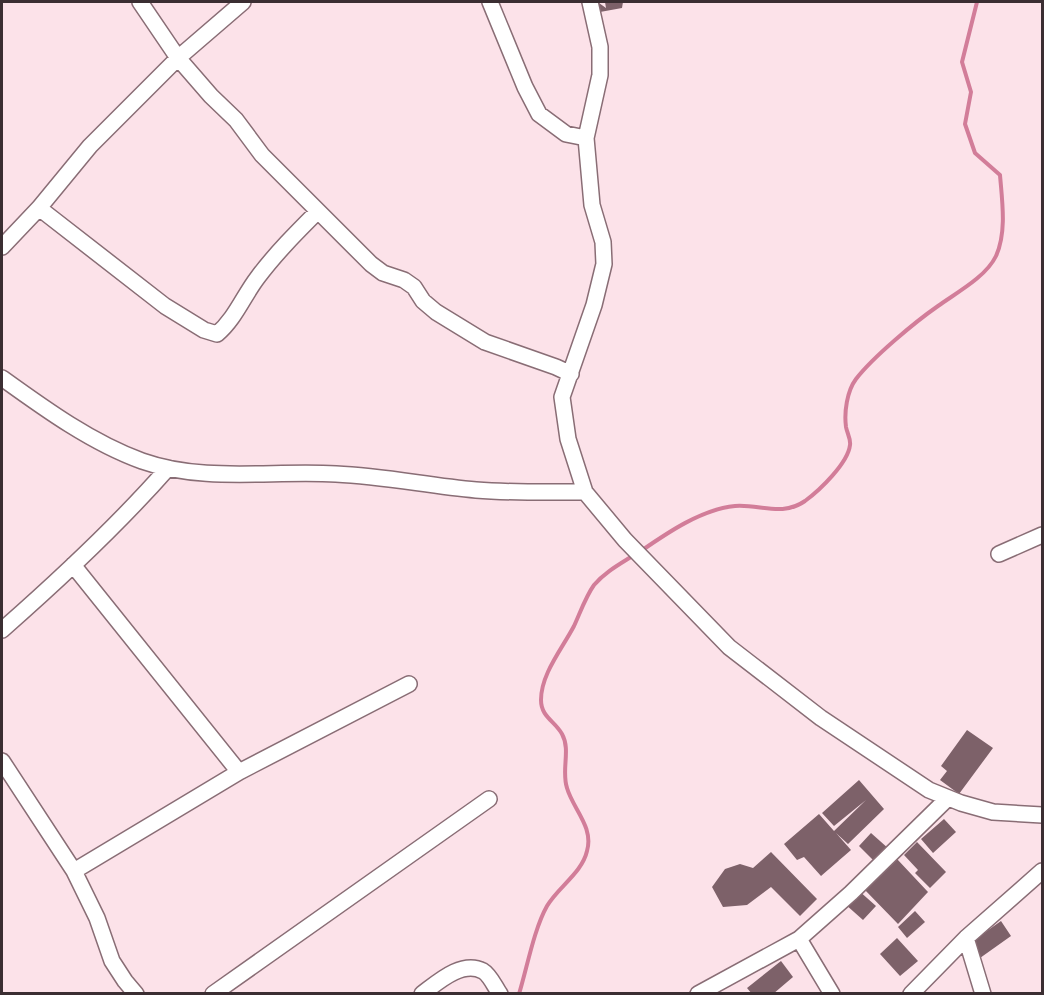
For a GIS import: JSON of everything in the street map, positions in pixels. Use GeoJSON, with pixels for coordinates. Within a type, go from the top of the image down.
{"type":"FeatureCollection","features":[{"type":"Feature","properties":{"kind":"street"},"geometry":{"type":"LineString","coordinates":[[140,2],[178,58],[211,96],[236,120],[262,154],[371,264],[383,273],[404,280],[414,287],[423,301],[454,325],[485,342],[556,367],[571,375]]}},
{"type":"Feature","properties":{"kind":"street"},"geometry":{"type":"LineString","coordinates":[[2,247],[39,208],[90,146],[178,58],[243,2]]}},
{"type":"Feature","properties":{"kind":"street"},"geometry":{"type":"LineString","coordinates":[[489,2],[539,114],[566,134],[586,138]]}},
{"type":"Feature","properties":{"kind":"street"},"geometry":{"type":"LineString","coordinates":[[590,2],[600,47],[600,75],[586,138],[592,205],[603,242],[604,264],[594,305],[562,397],[568,440],[585,492],[626,540],[729,647],[821,718],[929,790],[993,812],[1042,815]]}},
{"type":"Feature","properties":{"kind":"street"},"geometry":{"type":"LineString","coordinates":[[39,208],[165,306],[204,330],[217,334],[225,327],[257,278],[318,211]]}},
{"type":"Feature","properties":{"kind":"street"},"geometry":{"type":"LineString","coordinates":[[2,378],[113,449],[168,468],[216,473],[360,475],[475,490],[524,493],[585,492]]}},
{"type":"Feature","properties":{"kind":"street"},"geometry":{"type":"LineString","coordinates":[[2,630],[73,565],[168,468]]}},
{"type":"Feature","properties":{"kind":"street"},"geometry":{"type":"LineString","coordinates":[[999,554],[1042,535]]}},
{"type":"Feature","properties":{"kind":"street"},"geometry":{"type":"LineString","coordinates":[[73,565],[240,772]]}},
{"type":"Feature","properties":{"kind":"street"},"geometry":{"type":"LineString","coordinates":[[74,871],[240,772],[409,684]]}},
{"type":"Feature","properties":{"kind":"street"},"geometry":{"type":"LineString","coordinates":[[2,761],[74,871],[97,918],[112,961],[136,993]]}},
{"type":"Feature","properties":{"kind":"street"},"geometry":{"type":"LineString","coordinates":[[698,993],[799,939],[851,893],[948,798]]}},
{"type":"Feature","properties":{"kind":"street"},"geometry":{"type":"LineString","coordinates":[[213,993],[489,799]]}},
{"type":"Feature","properties":{"kind":"street"},"geometry":{"type":"LineString","coordinates":[[910,993],[966,938],[1042,871]]}},
{"type":"Feature","properties":{"kind":"street"},"geometry":{"type":"LineString","coordinates":[[966,938],[982,993]]}},
{"type":"Feature","properties":{"kind":"street"},"geometry":{"type":"LineString","coordinates":[[799,939],[832,993]]}},
{"type":"Feature","properties":{"kind":"street"},"geometry":{"type":"LineString","coordinates":[[422,993],[457,971],[474,969],[484,972],[500,993]]}},
{"type":"Feature","properties":{"kind":"building"},"geometry":{"type":"Polygon","coordinates":[[[605,2],[623,2],[622,8],[600,12],[599,3],[606,8],[605,2]]]}},
{"type":"Feature","properties":{"kind":"building"},"geometry":{"type":"Polygon","coordinates":[[[967,730],[993,748],[959,794],[940,780],[947,771],[941,766],[967,730]]]}},
{"type":"Feature","properties":{"kind":"building"},"geometry":{"type":"Polygon","coordinates":[[[859,780],[884,809],[848,844],[836,833],[851,850],[821,876],[804,857],[797,860],[784,844],[819,814],[834,831],[866,800],[834,826],[822,813],[859,780]]]}},
{"type":"Feature","properties":{"kind":"building"},"geometry":{"type":"Polygon","coordinates":[[[944,819],[956,832],[933,853],[921,839],[944,819]]]}},
{"type":"Feature","properties":{"kind":"building"},"geometry":{"type":"Polygon","coordinates":[[[871,833],[889,849],[876,863],[859,846],[871,833]]]}},
{"type":"Feature","properties":{"kind":"building"},"geometry":{"type":"Polygon","coordinates":[[[917,842],[946,872],[930,888],[915,873],[918,870],[904,855],[917,842]]]}},
{"type":"Feature","properties":{"kind":"building"},"geometry":{"type":"Polygon","coordinates":[[[771,852],[817,899],[800,916],[771,887],[747,905],[723,907],[712,887],[725,869],[740,864],[753,868],[771,852]]]}},
{"type":"Feature","properties":{"kind":"building"},"geometry":{"type":"Polygon","coordinates":[[[897,859],[928,892],[898,924],[864,889],[897,859]]]}},
{"type":"Feature","properties":{"kind":"building"},"geometry":{"type":"Polygon","coordinates":[[[858,890],[876,906],[863,920],[845,904],[858,890]]]}},
{"type":"Feature","properties":{"kind":"building"},"geometry":{"type":"Polygon","coordinates":[[[915,911],[925,922],[907,938],[898,927],[915,911]]]}},
{"type":"Feature","properties":{"kind":"building"},"geometry":{"type":"Polygon","coordinates":[[[1001,921],[1011,936],[980,958],[970,943],[1001,921]]]}},
{"type":"Feature","properties":{"kind":"building"},"geometry":{"type":"Polygon","coordinates":[[[897,938],[918,961],[900,976],[880,954],[897,938]]]}},
{"type":"Feature","properties":{"kind":"building"},"geometry":{"type":"Polygon","coordinates":[[[781,961],[793,977],[773,994],[752,994],[747,988],[781,961]]]}},
{"type":"Feature","properties":{"kind":"waterway"},"geometry":{"type":"LineString","coordinates":[[641,551],[685,523],[723,508],[744,506],[779,509],[796,506],[805,501],[832,476],[848,452],[850,443],[845,415],[850,389],[856,379],[895,340],[985,271],[996,256],[1003,226],[1000,175],[975,153],[965,124],[971,92],[962,62],[977,2]]}},
{"type":"Feature","properties":{"kind":"waterway"},"geometry":{"type":"LineString","coordinates":[[519,994],[542,915],[552,899],[580,866],[587,851],[588,842],[585,826],[565,781],[565,740],[543,711],[541,700],[544,681],[594,585],[608,572],[634,555]]}}]}
